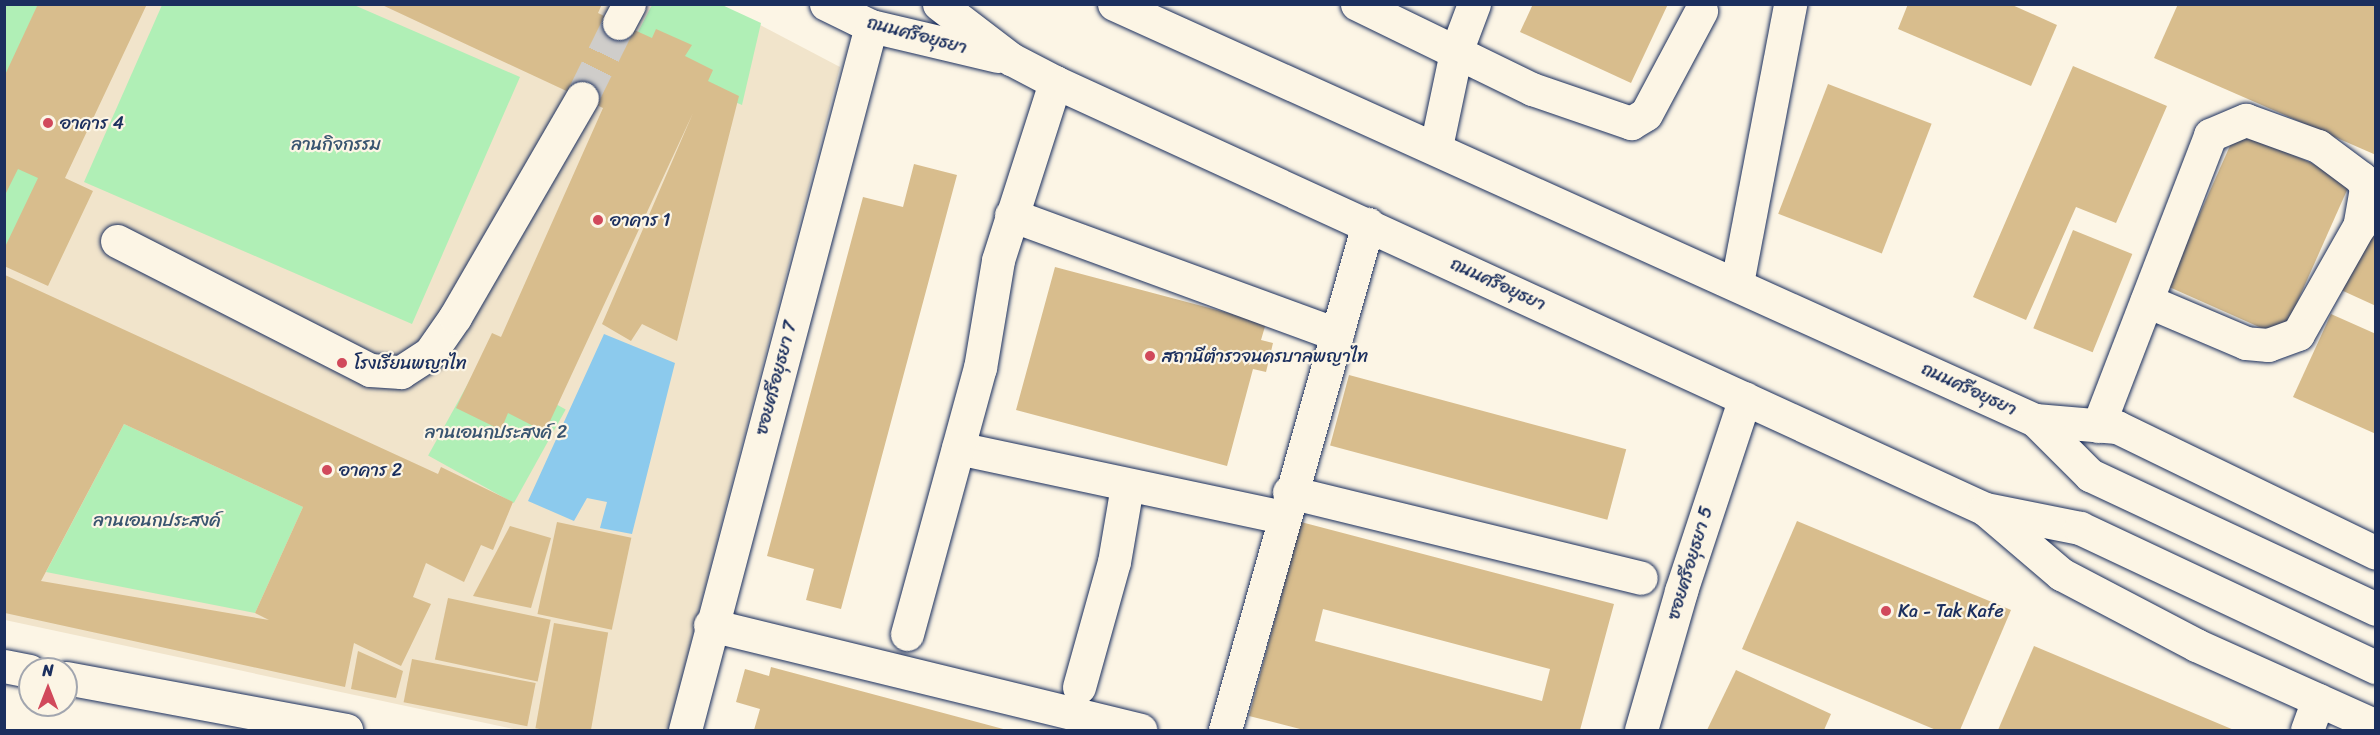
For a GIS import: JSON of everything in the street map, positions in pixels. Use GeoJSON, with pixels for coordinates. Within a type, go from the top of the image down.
{"type":"FeatureCollection","features":[{"type":"Feature","properties":{"kind":"main road","name":"ถนนศรีอยุธยา"},"geometry":{"type":"LineString","coordinates":[[826,4],[871,26],[1011,59]]}},
{"type":"Feature","properties":{"kind":"main road","name":"ถนนศรีอยุธยา"},"geometry":{"type":"LineString","coordinates":[[939,4],[1011,59],[1055,82],[1985,509],[2080,528],[2376,667]]}},
{"type":"Feature","properties":{"kind":"main road","name":"ถนนศรีอยุธยา"},"geometry":{"type":"LineString","coordinates":[[1114,4],[1436,147],[2035,420],[2117,427],[2376,553]]}},
{"type":"Feature","properties":{"kind":"main road"},"geometry":{"type":"LineString","coordinates":[[1357,4],[1532,89],[1632,123],[1646,114],[1701,11]]}},
{"type":"Feature","properties":{"kind":"main road"},"geometry":{"type":"LineString","coordinates":[[1436,147],[1456,52],[1474,4]]}},
{"type":"Feature","properties":{"kind":"main road"},"geometry":{"type":"LineString","coordinates":[[1737,283],[1790,4]]}},
{"type":"Feature","properties":{"kind":"main road","name":"ซอยศรีอยุธยา 7"},"geometry":{"type":"LineString","coordinates":[[685,730],[710,625],[871,26]]}},
{"type":"Feature","properties":{"kind":"main road"},"geometry":{"type":"LineString","coordinates":[[907,634],[958,448],[1011,215],[1055,82]]}},
{"type":"Feature","properties":{"kind":"main road"},"geometry":{"type":"LineString","coordinates":[[117,241],[370,370],[401,372],[430,353],[455,317],[582,98]]}},
{"type":"Feature","properties":{"kind":"main road"},"geometry":{"type":"LineString","coordinates":[[2098,426],[2210,135],[2225,125],[2246,120],[2318,146],[2361,178],[2366,188],[2358,226],[2298,334],[2268,345],[2246,343],[2147,301]]}},
{"type":"Feature","properties":{"kind":"main road"},"geometry":{"type":"LineString","coordinates":[[1011,215],[1337,334]]}},
{"type":"Feature","properties":{"kind":"main road"},"geometry":{"type":"LineString","coordinates":[[1225,730],[1285,504],[1368,224]]}},
{"type":"Feature","properties":{"kind":"main road","name":"ซอยศรีอยุธยา 5"},"geometry":{"type":"LineString","coordinates":[[1641,730],[1681,591],[1745,398]]}},
{"type":"Feature","properties":{"kind":"main road","name":"ถนนศรีอยุธยา"},"geometry":{"type":"LineString","coordinates":[[2035,420],[2090,475],[2376,609]]}},
{"type":"Feature","properties":{"kind":"main road"},"geometry":{"type":"LineString","coordinates":[[958,448],[1127,486],[1285,504],[1641,578]]}},
{"type":"Feature","properties":{"kind":"main road"},"geometry":{"type":"LineString","coordinates":[[1079,687],[1114,562],[1127,486]]}},
{"type":"Feature","properties":{"kind":"main road","name":"ถนนศรีอยุธยา"},"geometry":{"type":"LineString","coordinates":[[1985,509],[2061,574],[2196,645],[2376,726]]}},
{"type":"Feature","properties":{"kind":"main road"},"geometry":{"type":"LineString","coordinates":[[710,625],[1140,730]]}},
{"type":"Feature","properties":{"kind":"main road"},"geometry":{"type":"LineString","coordinates":[[78,680],[346,730]]}},
{"type":"Feature","properties":{"kind":"main road"},"geometry":{"type":"LineString","coordinates":[[2307,730],[2318,700]]}},
{"type":"Feature","properties":{"kind":"shaded area","name":"โรงเรียนพญาไท"},"geometry":{"type":"Polygon","coordinates":[[[5,5],[722,5],[840,67],[668,730],[518,730],[5,620],[5,5]]]}},
{"type":"Feature","properties":{"kind":"green space"},"geometry":{"type":"Polygon","coordinates":[[[5,5],[38,5],[5,77],[5,5]]]}},
{"type":"Feature","properties":{"kind":"green space","name":"ลานกิจกรรม"},"geometry":{"type":"Polygon","coordinates":[[[162,5],[354,5],[520,77],[412,324],[84,182],[162,5]]]}},
{"type":"Feature","properties":{"kind":"green space"},"geometry":{"type":"Polygon","coordinates":[[[652,5],[722,5],[761,23],[742,105],[626,55],[652,5]]]}},
{"type":"Feature","properties":{"kind":"green space"},"geometry":{"type":"Polygon","coordinates":[[[4,163],[55,181],[5,250],[4,163]]]}},
{"type":"Feature","properties":{"kind":"green space","name":"ลานเอนกประสงค์ 2"},"geometry":{"type":"Polygon","coordinates":[[[480,362],[566,410],[514,503],[428,456],[480,362]]]}},
{"type":"Feature","properties":{"kind":"green space","name":"ลานเอนกประสงค์"},"geometry":{"type":"Polygon","coordinates":[[[124,424],[303,507],[255,613],[46,572],[124,424]]]}},
{"type":"Feature","properties":{"kind":"water"},"geometry":{"type":"Polygon","coordinates":[[[604,334],[675,363],[632,534],[600,528],[607,502],[587,498],[574,521],[528,501],[604,334]]]}},
{"type":"Feature","properties":{"kind":"building","name":"อาคาร 4"},"geometry":{"type":"Polygon","coordinates":[[[38,4],[147,4],[65,178],[93,191],[48,286],[4,266],[4,249],[38,178],[18,169],[4,197],[4,77],[38,4]]]}},
{"type":"Feature","properties":{"kind":"building","name":"อาคาร 1"},"geometry":{"type":"Polygon","coordinates":[[[380,4],[602,4],[598,13],[619,23],[652,38],[656,29],[692,45],[685,56],[713,70],[708,81],[739,96],[677,341],[642,324],[631,341],[602,324],[693,113],[545,432],[508,413],[501,430],[456,408],[492,333],[501,337],[603,108],[380,4]]]}},
{"type":"Feature","properties":{"kind":"building"},"geometry":{"type":"Polygon","coordinates":[[[1533,4],[1668,4],[1631,83],[1520,32],[1533,4]]]}},
{"type":"Feature","properties":{"kind":"building"},"geometry":{"type":"Polygon","coordinates":[[[1908,4],[2010,4],[2057,25],[2031,86],[1898,29],[1908,4]]]}},
{"type":"Feature","properties":{"kind":"building"},"geometry":{"type":"Polygon","coordinates":[[[2178,4],[2376,4],[2376,155],[2154,58],[2178,4]]]}},
{"type":"Feature","properties":{"kind":"building"},"geometry":{"type":"Polygon","coordinates":[[[2073,66],[2167,106],[2116,223],[2076,207],[2026,320],[1973,297],[2073,66]]]}},
{"type":"Feature","properties":{"kind":"building"},"geometry":{"type":"Polygon","coordinates":[[[1828,84],[1932,124],[1882,254],[1778,214],[1828,84]]]}},
{"type":"Feature","properties":{"kind":"building"},"geometry":{"type":"Polygon","coordinates":[[[2237,130],[2351,181],[2282,337],[2167,286],[2237,130]]]}},
{"type":"Feature","properties":{"kind":"building"},"geometry":{"type":"Polygon","coordinates":[[[914,164],[957,175],[841,609],[806,600],[814,569],[767,556],[863,197],[903,207],[914,164]]]}},
{"type":"Feature","properties":{"kind":"building"},"geometry":{"type":"Polygon","coordinates":[[[2376,213],[2376,306],[2341,290],[2376,213]]]}},
{"type":"Feature","properties":{"kind":"building"},"geometry":{"type":"Polygon","coordinates":[[[2073,230],[2132,254],[2093,352],[2033,328],[2073,230]]]}},
{"type":"Feature","properties":{"kind":"building","name":"สถานีตำรวจนครบาลพญาไท"},"geometry":{"type":"Polygon","coordinates":[[[1055,267],[1266,323],[1261,340],[1273,343],[1266,372],[1253,369],[1227,466],[1016,410],[1055,267]]]}},
{"type":"Feature","properties":{"kind":"building","name":"อาคาร 2"},"geometry":{"type":"Polygon","coordinates":[[[5,275],[438,474],[441,467],[513,502],[493,550],[481,545],[464,582],[426,563],[413,597],[431,604],[401,666],[354,643],[345,687],[5,613],[5,275]],[[124,424],[41,581],[269,620],[255,613],[303,507],[124,424]]]}},
{"type":"Feature","properties":{"kind":"building"},"geometry":{"type":"Polygon","coordinates":[[[2331,314],[2376,334],[2376,434],[2293,397],[2331,314]]]}},
{"type":"Feature","properties":{"kind":"building"},"geometry":{"type":"Polygon","coordinates":[[[1349,375],[1626,449],[1607,520],[1330,446],[1349,375]]]}},
{"type":"Feature","properties":{"kind":"building"},"geometry":{"type":"Polygon","coordinates":[[[1797,521],[2011,610],[1960,730],[1936,730],[1742,649],[1797,521]]]}},
{"type":"Feature","properties":{"kind":"building"},"geometry":{"type":"Polygon","coordinates":[[[557,522],[631,538],[612,630],[537,614],[557,522]]]}},
{"type":"Feature","properties":{"kind":"building"},"geometry":{"type":"Polygon","coordinates":[[[1301,522],[1614,604],[1580,730],[1304,730],[1249,716],[1301,522]],[[1323,609],[1315,641],[1542,701],[1550,669],[1323,609]]]}},
{"type":"Feature","properties":{"kind":"building"},"geometry":{"type":"Polygon","coordinates":[[[510,526],[551,538],[531,608],[473,596],[510,526]]]}},
{"type":"Feature","properties":{"kind":"building"},"geometry":{"type":"Polygon","coordinates":[[[448,598],[551,620],[538,681],[435,660],[448,598]]]}},
{"type":"Feature","properties":{"kind":"building"},"geometry":{"type":"Polygon","coordinates":[[[554,623],[608,633],[591,730],[535,728],[554,623]]]}},
{"type":"Feature","properties":{"kind":"building"},"geometry":{"type":"Polygon","coordinates":[[[2034,646],[2234,730],[1998,730],[2034,646]]]}},
{"type":"Feature","properties":{"kind":"building"},"geometry":{"type":"Polygon","coordinates":[[[358,651],[403,671],[396,698],[351,689],[358,651]]]}},
{"type":"Feature","properties":{"kind":"building"},"geometry":{"type":"Polygon","coordinates":[[[412,659],[536,683],[527,726],[404,702],[412,659]]]}},
{"type":"Feature","properties":{"kind":"building"},"geometry":{"type":"Polygon","coordinates":[[[771,667],[1007,730],[754,730],[760,709],[736,702],[745,669],[769,676],[771,667]]]}},
{"type":"Feature","properties":{"kind":"building"},"geometry":{"type":"Polygon","coordinates":[[[1736,670],[1831,714],[1824,730],[1707,730],[1736,670]]]}},
{"type":"Feature","properties":{"kind":"tunnel"},"geometry":{"type":"LineString","coordinates":[[582,98],[619,23]]}},
{"type":"Feature","properties":{"kind":"place","name":"อาคาร 4"},"geometry":{"type":"Point","coordinates":[48,123]}},
{"type":"Feature","properties":{"kind":"place","name":"อาคาร 1"},"geometry":{"type":"Point","coordinates":[598,220]}},
{"type":"Feature","properties":{"kind":"place","name":"สถานีตำรวจนครบาลพญาไท"},"geometry":{"type":"Point","coordinates":[1150,356]}},
{"type":"Feature","properties":{"kind":"place","name":"โรงเรียนพญาไท"},"geometry":{"type":"Point","coordinates":[342,363]}},
{"type":"Feature","properties":{"kind":"place","name":"อาคาร 2"},"geometry":{"type":"Point","coordinates":[327,470]}},
{"type":"Feature","properties":{"kind":"place","name":"Ka - Tak Kafe"},"geometry":{"type":"Point","coordinates":[1886,611]}}]}
